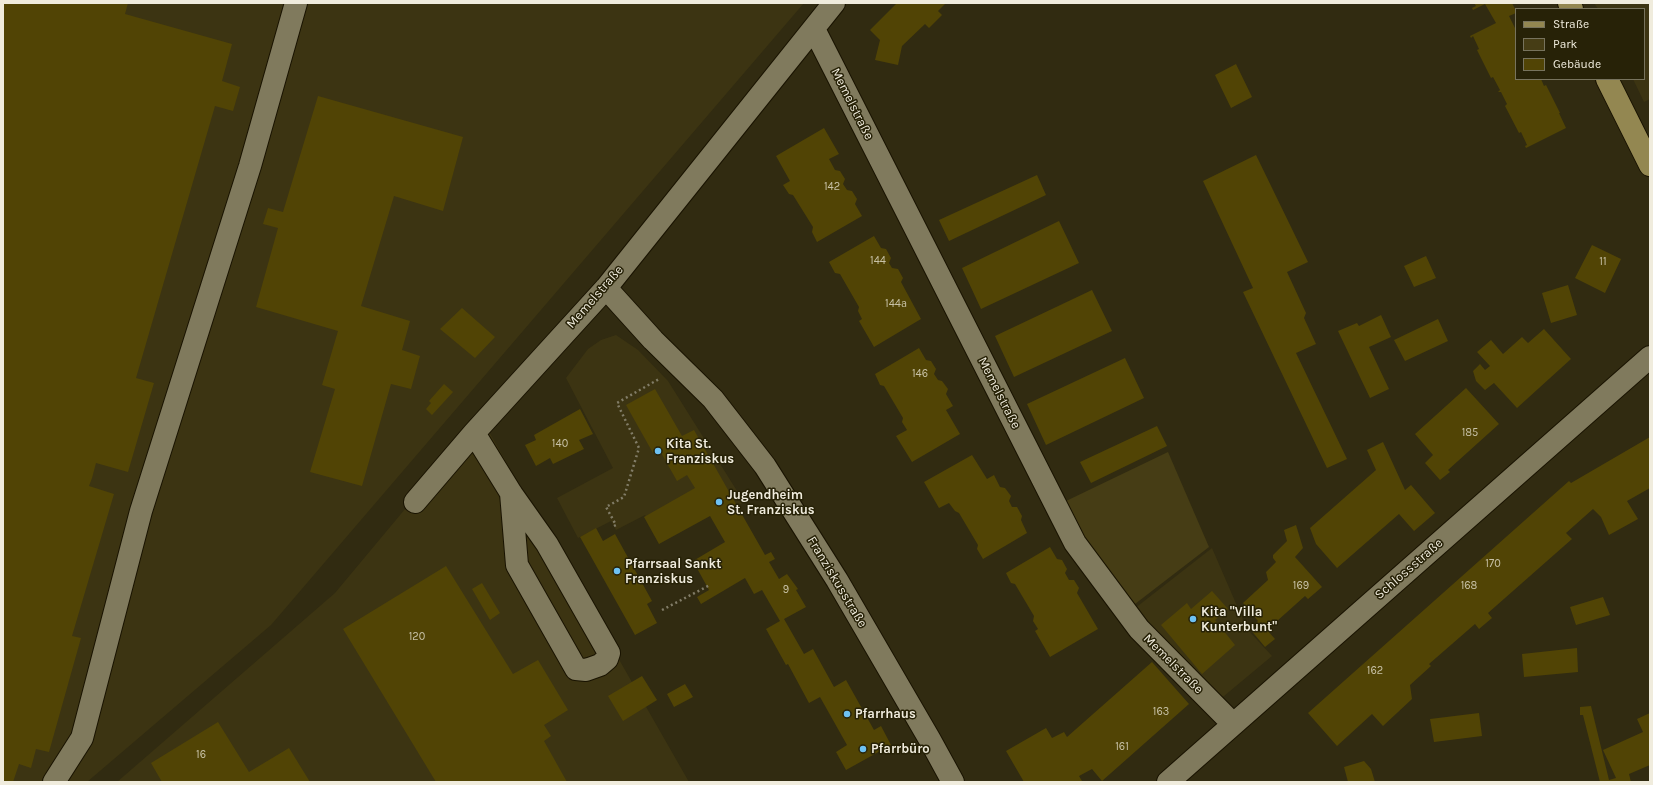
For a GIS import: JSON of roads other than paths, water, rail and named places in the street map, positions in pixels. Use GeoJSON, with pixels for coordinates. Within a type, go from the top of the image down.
{"type":"FeatureCollection","features":[{"type":"Feature","properties":{"kind":"main road"},"geometry":{"type":"LineString","coordinates":[[1608,80],[1650,165]]}},
{"type":"Feature","properties":{"kind":"street"},"geometry":{"type":"LineString","coordinates":[[54,782],[82,738],[141,511],[250,166],[296,3]]}},
{"type":"Feature","properties":{"kind":"street","name":"Memelstraße"},"geometry":{"type":"LineString","coordinates":[[415,502],[474,433],[606,288],[834,3]]}},
{"type":"Feature","properties":{"kind":"street","name":"Memelstraße"},"geometry":{"type":"LineString","coordinates":[[814,29],[1076,543],[1139,629],[1233,724]]}},
{"type":"Feature","properties":{"kind":"street","name":"Franziskusstraße"},"geometry":{"type":"LineString","coordinates":[[606,288],[653,340],[713,399],[765,466],[837,580],[953,782]]}},
{"type":"Feature","properties":{"kind":"street","name":"Schlossstraße"},"geometry":{"type":"LineString","coordinates":[[1168,782],[1650,357]]}},
{"type":"Feature","properties":{"kind":"street"},"geometry":{"type":"LineString","coordinates":[[474,433],[511,493],[547,544],[609,653],[607,659],[600,665],[586,670],[576,669],[517,565],[511,493]]}},
{"type":"Feature","properties":{"kind":"place","name":"Kita St. Franziskus"},"geometry":{"type":"Point","coordinates":[658,451]}},
{"type":"Feature","properties":{"kind":"place","name":"Jugendheim St. Franziskus"},"geometry":{"type":"Point","coordinates":[719,502]}},
{"type":"Feature","properties":{"kind":"place","name":"Pfarrsaal Sankt Franziskus"},"geometry":{"type":"Point","coordinates":[617,571]}},
{"type":"Feature","properties":{"kind":"place","name":"Kita \"Villa Kunterbunt\""},"geometry":{"type":"Point","coordinates":[1193,619]}},
{"type":"Feature","properties":{"kind":"place","name":"Pfarrhaus"},"geometry":{"type":"Point","coordinates":[847,714]}},
{"type":"Feature","properties":{"kind":"place","name":"Pfarrbüro"},"geometry":{"type":"Point","coordinates":[863,749]}}]}
